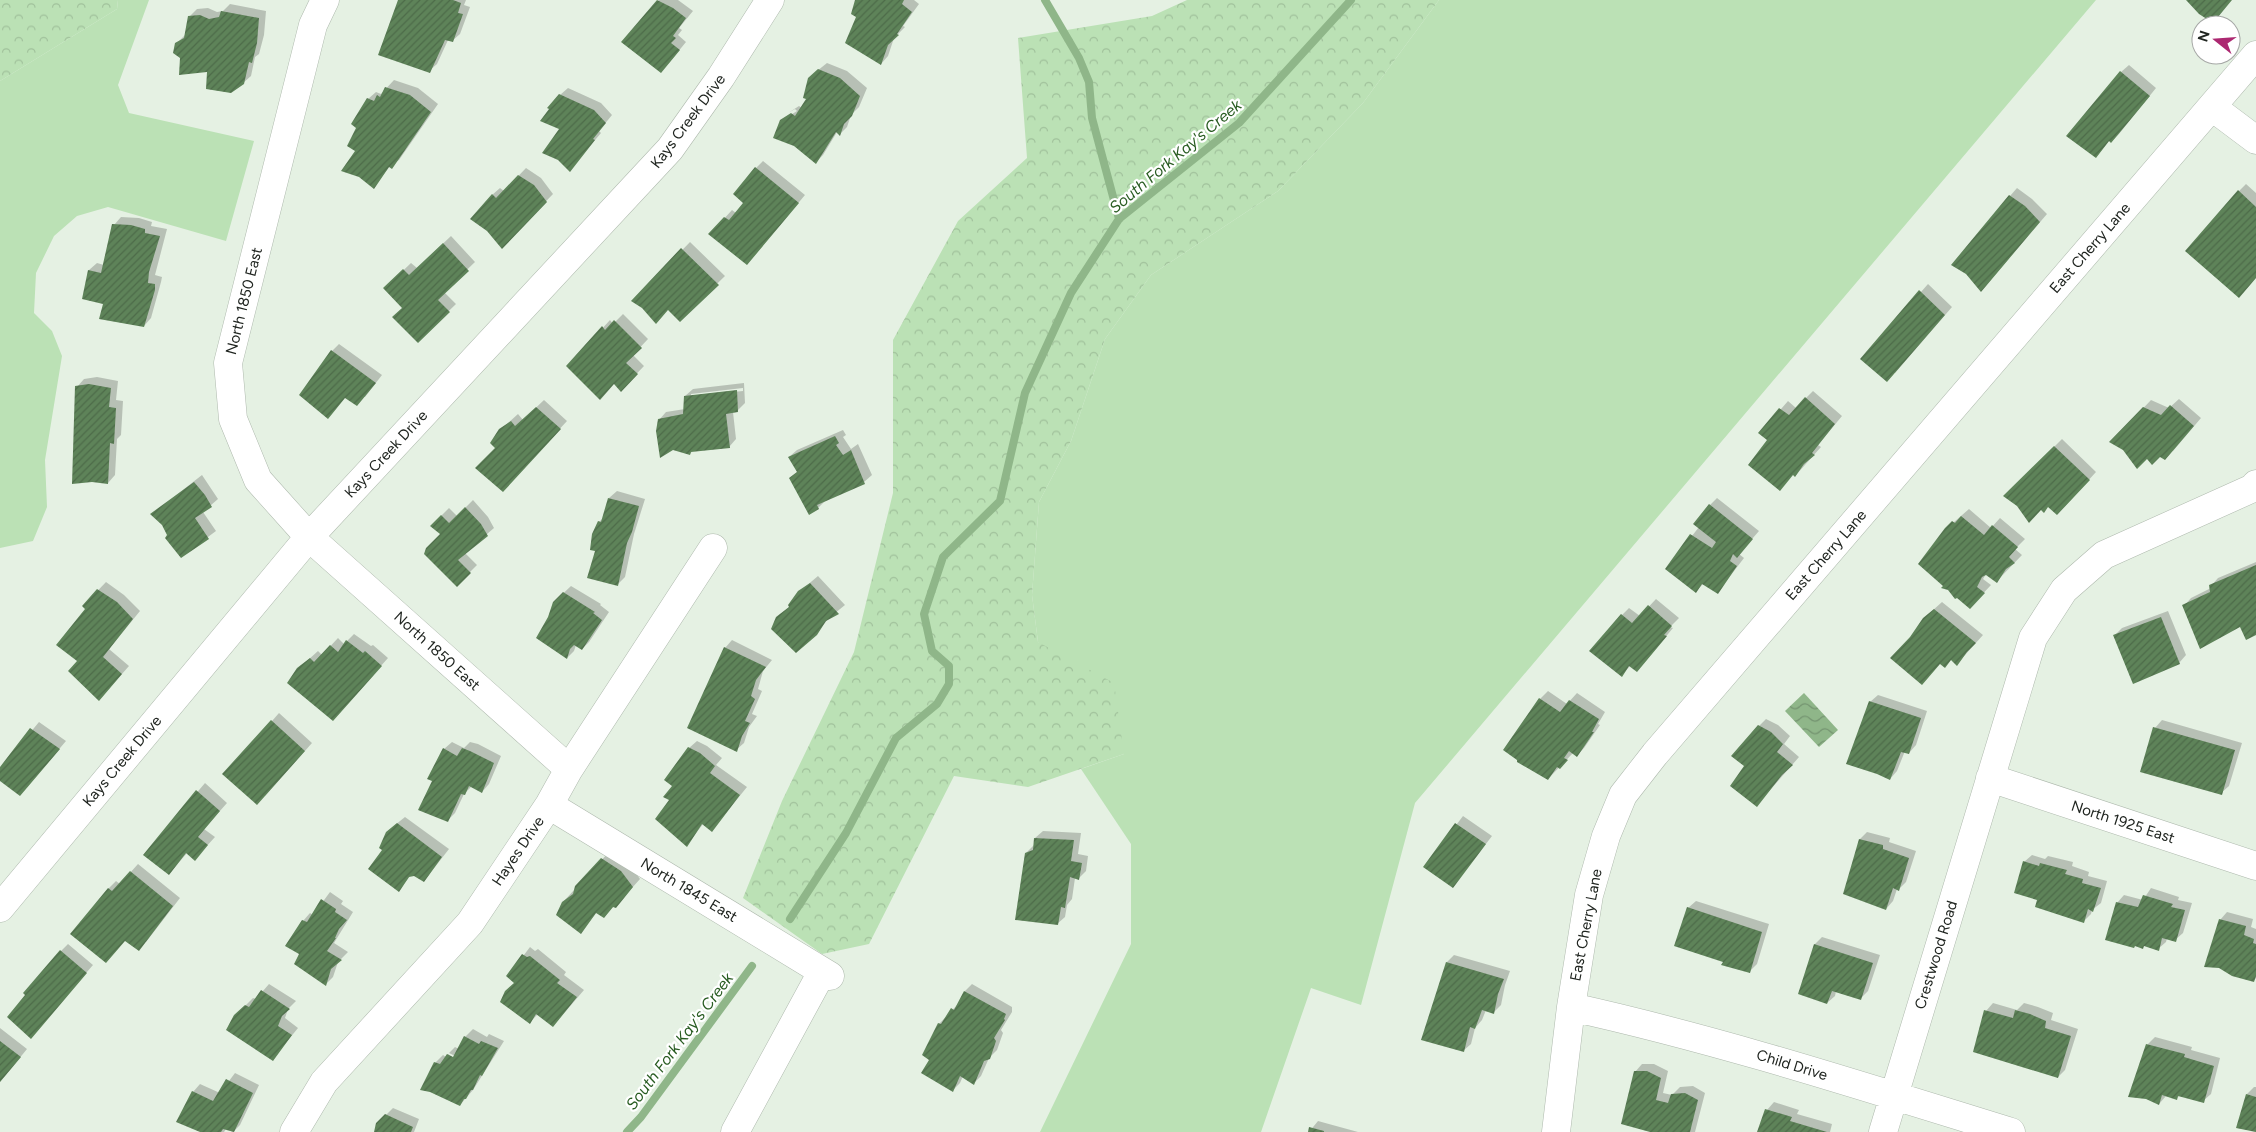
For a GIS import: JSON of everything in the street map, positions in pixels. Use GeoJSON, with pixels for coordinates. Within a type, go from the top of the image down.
{"type":"FeatureCollection","features":[{"type":"Feature","properties":{"kind":"street","name":"North 1850 East"},"geometry":{"type":"LineString","coordinates":[[325,0],[313,25],[228,363],[232,420],[258,480],[309,537],[569,770]]}},
{"type":"Feature","properties":{"kind":"street","name":"Kays Creek Drive"},"geometry":{"type":"LineString","coordinates":[[5,890],[309,537],[670,149],[721,77],[770,0]]}},
{"type":"Feature","properties":{"kind":"street","name":"East Cherry Lane"},"geometry":{"type":"LineString","coordinates":[[1556,1132],[1571,1008],[1589,895],[1606,836],[1623,795],[1655,754],[2256,55]]}},
{"type":"Feature","properties":{"kind":"street"},"geometry":{"type":"LineString","coordinates":[[2212,106],[2256,140]]}},
{"type":"Feature","properties":{"kind":"street","name":"Crestwood Road"},"geometry":{"type":"LineString","coordinates":[[1883,1132],[2033,638],[2064,590],[2104,555],[2253,488],[2256,484]]}},
{"type":"Feature","properties":{"kind":"street","name":"Hayes Drive"},"geometry":{"type":"LineString","coordinates":[[294,1132],[324,1082],[470,923],[549,805],[569,770],[713,548]]}},
{"type":"Feature","properties":{"kind":"street","name":"North 1925 East"},"geometry":{"type":"LineString","coordinates":[[1990,778],[2256,866]]}},
{"type":"Feature","properties":{"kind":"street","name":"North 1845 East"},"geometry":{"type":"LineString","coordinates":[[549,805],[826,974],[735,1132]]}},
{"type":"Feature","properties":{"kind":"street","name":"Child Drive"},"geometry":{"type":"LineString","coordinates":[[1571,1008],[1640,1022],[1760,1055],[2011,1132]]}},
{"type":"Feature","properties":{"kind":"green space"},"geometry":{"type":"Polygon","coordinates":[[[0,0],[118,0],[117,9],[0,81],[0,0]]]}},
{"type":"Feature","properties":{"kind":"green space"},"geometry":{"type":"Polygon","coordinates":[[[118,0],[149,0],[118,85],[129,113],[254,141],[226,241],[108,207],[77,216],[54,236],[36,273],[34,313],[52,331],[62,356],[45,460],[47,507],[33,541],[0,548],[0,81],[117,9],[118,0]]]}},
{"type":"Feature","properties":{"kind":"green space"},"geometry":{"type":"Polygon","coordinates":[[[1187,0],[1439,0],[1363,103],[1278,191],[1151,275],[1105,339],[1071,441],[1039,502],[1032,595],[1038,642],[1114,683],[1124,754],[1028,787],[954,776],[869,944],[822,954],[743,898],[782,801],[854,652],[893,493],[893,340],[958,221],[1027,158],[1018,38],[1152,16],[1187,0]]]}},
{"type":"Feature","properties":{"kind":"green space"},"geometry":{"type":"Polygon","coordinates":[[[1439,0],[2096,0],[1415,803],[1361,1005],[1311,988],[1261,1132],[1040,1132],[1131,944],[1131,844],[1081,769],[1124,754],[1038,642],[1032,595],[1039,502],[1071,441],[1105,339],[1151,275],[1278,191],[1363,103],[1439,0]]]}},
{"type":"Feature","properties":{"kind":"water"},"geometry":{"type":"Polygon","coordinates":[[[1804,693],[1838,730],[1819,747],[1785,711],[1804,693]]]}},
{"type":"Feature","properties":{"kind":"building"},"geometry":{"type":"Polygon","coordinates":[[[398,0],[453,0],[461,3],[458,13],[463,14],[453,42],[445,40],[430,73],[378,55],[398,0]]]}},
{"type":"Feature","properties":{"kind":"building"},"geometry":{"type":"Polygon","coordinates":[[[657,0],[673,8],[686,18],[673,36],[676,38],[671,43],[680,50],[661,73],[621,42],[657,0]]]}},
{"type":"Feature","properties":{"kind":"building"},"geometry":{"type":"Polygon","coordinates":[[[855,0],[904,0],[902,4],[912,12],[897,34],[899,35],[888,45],[881,65],[845,43],[856,17],[851,14],[855,0]]]}},
{"type":"Feature","properties":{"kind":"building"},"geometry":{"type":"Polygon","coordinates":[[[2186,0],[2232,0],[2220,15],[2199,14],[2186,0]]]}},
{"type":"Feature","properties":{"kind":"building"},"geometry":{"type":"Polygon","coordinates":[[[221,11],[259,18],[257,43],[252,63],[249,62],[244,84],[231,93],[206,89],[207,72],[179,75],[180,58],[173,53],[175,43],[184,38],[188,16],[200,15],[209,19],[219,17],[221,11]]]}},
{"type":"Feature","properties":{"kind":"building"},"geometry":{"type":"Polygon","coordinates":[[[818,69],[840,78],[860,96],[852,116],[844,124],[840,136],[836,132],[816,164],[794,146],[773,138],[780,120],[791,113],[795,116],[806,99],[803,98],[808,78],[818,69]]]}},
{"type":"Feature","properties":{"kind":"building"},"geometry":{"type":"Polygon","coordinates":[[[2120,71],[2150,96],[2096,158],[2066,136],[2120,71]]]}},
{"type":"Feature","properties":{"kind":"building"},"geometry":{"type":"Polygon","coordinates":[[[385,87],[410,95],[431,112],[392,169],[389,167],[374,189],[359,177],[341,171],[355,151],[347,146],[356,128],[351,124],[367,98],[374,101],[377,95],[380,97],[385,87]]]}},
{"type":"Feature","properties":{"kind":"building"},"geometry":{"type":"Polygon","coordinates":[[[559,94],[594,110],[606,123],[570,172],[558,160],[542,153],[559,129],[540,121],[549,109],[547,108],[559,94]]]}},
{"type":"Feature","properties":{"kind":"building"},"geometry":{"type":"Polygon","coordinates":[[[755,167],[799,203],[747,265],[708,234],[724,217],[729,220],[743,203],[733,194],[755,167]]]}},
{"type":"Feature","properties":{"kind":"building"},"geometry":{"type":"Polygon","coordinates":[[[518,175],[534,185],[547,202],[502,249],[487,231],[470,219],[492,194],[496,198],[518,175]]]}},
{"type":"Feature","properties":{"kind":"building"},"geometry":{"type":"Polygon","coordinates":[[[2238,190],[2256,207],[2256,278],[2239,298],[2185,251],[2238,190]]]}},
{"type":"Feature","properties":{"kind":"building"},"geometry":{"type":"Polygon","coordinates":[[[2009,195],[2025,206],[2040,222],[1981,292],[1966,274],[1951,265],[2009,195]]]}},
{"type":"Feature","properties":{"kind":"building"},"geometry":{"type":"Polygon","coordinates":[[[112,224],[131,225],[145,229],[145,233],[160,236],[149,272],[148,283],[155,284],[155,290],[144,327],[99,319],[103,304],[82,299],[88,270],[101,273],[112,224]]]}},
{"type":"Feature","properties":{"kind":"building"},"geometry":{"type":"Polygon","coordinates":[[[443,243],[469,271],[438,300],[450,312],[418,343],[392,317],[402,308],[383,288],[403,269],[409,275],[443,243]]]}},
{"type":"Feature","properties":{"kind":"building"},"geometry":{"type":"Polygon","coordinates":[[[681,248],[719,285],[680,322],[668,310],[656,324],[642,308],[631,301],[681,248]]]}},
{"type":"Feature","properties":{"kind":"building"},"geometry":{"type":"Polygon","coordinates":[[[1919,290],[1945,315],[1887,382],[1860,359],[1919,290]]]}},
{"type":"Feature","properties":{"kind":"building"},"geometry":{"type":"Polygon","coordinates":[[[614,320],[642,348],[626,363],[638,374],[621,392],[614,384],[600,400],[566,366],[602,326],[605,330],[614,320]]]}},
{"type":"Feature","properties":{"kind":"building"},"geometry":{"type":"Polygon","coordinates":[[[331,350],[376,383],[357,406],[345,398],[328,419],[299,395],[331,350]]]}},
{"type":"Feature","properties":{"kind":"building"},"geometry":{"type":"Polygon","coordinates":[[[89,384],[111,388],[109,407],[116,408],[114,444],[110,443],[108,484],[92,482],[72,484],[75,386],[89,384]]]}},
{"type":"Feature","properties":{"kind":"building"},"geometry":{"type":"Polygon","coordinates":[[[737,390],[738,412],[726,414],[730,448],[691,452],[690,455],[673,450],[660,458],[656,431],[658,419],[683,414],[684,396],[737,390]]]}},
{"type":"Feature","properties":{"kind":"building"},"geometry":{"type":"Polygon","coordinates":[[[1805,397],[1835,424],[1812,453],[1815,455],[1804,464],[1795,477],[1793,475],[1780,491],[1748,465],[1767,440],[1758,433],[1779,408],[1789,415],[1805,397]]]}},
{"type":"Feature","properties":{"kind":"building"},"geometry":{"type":"Polygon","coordinates":[[[2170,405],[2194,426],[2165,460],[2160,457],[2152,465],[2147,459],[2137,469],[2123,450],[2109,442],[2143,407],[2161,415],[2170,405]]]}},
{"type":"Feature","properties":{"kind":"building"},"geometry":{"type":"Polygon","coordinates":[[[536,407],[561,429],[503,492],[475,468],[495,448],[490,443],[499,429],[511,421],[515,426],[536,407]]]}},
{"type":"Feature","properties":{"kind":"building"},"geometry":{"type":"Polygon","coordinates":[[[835,436],[839,443],[836,445],[843,455],[851,450],[865,484],[817,505],[819,509],[809,515],[789,478],[797,472],[788,457],[835,436]]]}},
{"type":"Feature","properties":{"kind":"building"},"geometry":{"type":"Polygon","coordinates":[[[2054,446],[2090,480],[2057,515],[2048,507],[2044,513],[2041,510],[2029,523],[2017,506],[2003,496],[2054,446]]]}},
{"type":"Feature","properties":{"kind":"building"},"geometry":{"type":"Polygon","coordinates":[[[194,482],[212,507],[195,518],[209,539],[181,558],[165,538],[167,535],[162,525],[150,514],[194,482]]]}},
{"type":"Feature","properties":{"kind":"building"},"geometry":{"type":"Polygon","coordinates":[[[608,498],[639,506],[627,543],[618,586],[587,578],[595,551],[590,550],[592,534],[598,521],[601,522],[608,498]]]}},
{"type":"Feature","properties":{"kind":"building"},"geometry":{"type":"Polygon","coordinates":[[[1709,504],[1753,539],[1737,558],[1733,554],[1730,561],[1737,566],[1718,594],[1702,584],[1696,593],[1665,569],[1690,534],[1712,548],[1716,542],[1693,524],[1709,504]]]}},
{"type":"Feature","properties":{"kind":"building"},"geometry":{"type":"Polygon","coordinates":[[[465,507],[481,524],[488,536],[458,560],[471,573],[457,587],[424,554],[426,548],[440,534],[430,526],[441,515],[449,523],[465,507]]]}},
{"type":"Feature","properties":{"kind":"building"},"geometry":{"type":"Polygon","coordinates":[[[1961,516],[1984,535],[1992,525],[2018,547],[2009,557],[2015,563],[2006,569],[1997,583],[1986,575],[1982,577],[1977,587],[1985,593],[1970,609],[1957,598],[1955,599],[1948,590],[1941,588],[1943,586],[1918,564],[1945,528],[1952,521],[1955,523],[1961,516]]]}},
{"type":"Feature","properties":{"kind":"building"},"geometry":{"type":"Polygon","coordinates":[[[2256,565],[2256,635],[2246,640],[2240,627],[2200,649],[2182,605],[2210,592],[2209,585],[2256,565]]]}},
{"type":"Feature","properties":{"kind":"building"},"geometry":{"type":"Polygon","coordinates":[[[810,583],[839,614],[826,621],[817,635],[796,653],[771,629],[776,617],[789,607],[788,605],[798,591],[810,583]]]}},
{"type":"Feature","properties":{"kind":"building"},"geometry":{"type":"Polygon","coordinates":[[[97,589],[117,602],[133,619],[103,657],[122,674],[99,701],[68,671],[77,661],[56,645],[85,609],[82,606],[97,589]]]}},
{"type":"Feature","properties":{"kind":"building"},"geometry":{"type":"Polygon","coordinates":[[[563,592],[595,612],[593,613],[602,620],[582,650],[574,645],[570,649],[567,659],[536,638],[548,617],[553,602],[563,592]]]}},
{"type":"Feature","properties":{"kind":"building"},"geometry":{"type":"Polygon","coordinates":[[[1648,605],[1672,626],[1664,635],[1667,636],[1637,672],[1629,666],[1622,677],[1589,651],[1621,614],[1632,623],[1648,605]]]}},
{"type":"Feature","properties":{"kind":"building"},"geometry":{"type":"Polygon","coordinates":[[[1934,609],[1976,643],[1957,666],[1951,660],[1945,668],[1940,664],[1922,685],[1890,658],[1910,637],[1923,618],[1934,609]]]}},
{"type":"Feature","properties":{"kind":"building"},"geometry":{"type":"Polygon","coordinates":[[[2161,617],[2180,664],[2133,684],[2113,635],[2161,617]]]}},
{"type":"Feature","properties":{"kind":"building"},"geometry":{"type":"Polygon","coordinates":[[[346,640],[363,653],[365,651],[382,666],[333,721],[287,683],[297,668],[310,658],[314,662],[330,645],[338,652],[346,640]]]}},
{"type":"Feature","properties":{"kind":"building"},"geometry":{"type":"Polygon","coordinates":[[[724,647],[766,667],[756,680],[751,696],[755,699],[745,721],[750,723],[742,736],[737,752],[687,728],[724,647]]]}},
{"type":"Feature","properties":{"kind":"building"},"geometry":{"type":"Polygon","coordinates":[[[1539,698],[1560,712],[1569,700],[1599,719],[1592,732],[1594,732],[1577,757],[1569,751],[1564,758],[1568,760],[1560,769],[1557,767],[1548,780],[1517,762],[1517,760],[1503,750],[1539,698]]]}},
{"type":"Feature","properties":{"kind":"building"},"geometry":{"type":"Polygon","coordinates":[[[1869,701],[1921,718],[1909,754],[1901,752],[1890,780],[1846,764],[1869,701]]]}},
{"type":"Feature","properties":{"kind":"building"},"geometry":{"type":"Polygon","coordinates":[[[271,720],[305,751],[257,805],[222,774],[271,720]]]}},
{"type":"Feature","properties":{"kind":"building"},"geometry":{"type":"Polygon","coordinates":[[[1758,725],[1771,732],[1783,744],[1777,752],[1793,765],[1782,775],[1757,807],[1730,786],[1744,766],[1731,756],[1758,725]]]}},
{"type":"Feature","properties":{"kind":"building"},"geometry":{"type":"Polygon","coordinates":[[[2153,727],[2235,750],[2222,795],[2140,772],[2153,727]]]}},
{"type":"Feature","properties":{"kind":"building"},"geometry":{"type":"Polygon","coordinates":[[[30,728],[60,749],[20,796],[0,781],[0,767],[30,728]]]}},
{"type":"Feature","properties":{"kind":"building"},"geometry":{"type":"Polygon","coordinates":[[[688,747],[700,753],[715,766],[710,773],[740,795],[712,832],[702,824],[687,847],[655,819],[669,800],[663,797],[672,786],[664,780],[688,747]]]}},
{"type":"Feature","properties":{"kind":"building"},"geometry":{"type":"Polygon","coordinates":[[[443,748],[457,756],[462,748],[494,763],[482,793],[469,786],[465,795],[461,794],[448,822],[418,810],[432,781],[427,779],[443,748]]]}},
{"type":"Feature","properties":{"kind":"building"},"geometry":{"type":"Polygon","coordinates":[[[196,790],[220,811],[198,837],[208,845],[195,861],[186,853],[169,875],[143,855],[196,790]]]}},
{"type":"Feature","properties":{"kind":"building"},"geometry":{"type":"Polygon","coordinates":[[[397,823],[442,857],[424,882],[414,876],[409,877],[399,892],[368,869],[382,850],[379,848],[386,832],[397,823]]]}},
{"type":"Feature","properties":{"kind":"building"},"geometry":{"type":"Polygon","coordinates":[[[1455,823],[1486,844],[1453,888],[1423,867],[1455,823]]]}},
{"type":"Feature","properties":{"kind":"building"},"geometry":{"type":"Polygon","coordinates":[[[1034,838],[1074,840],[1071,861],[1082,863],[1079,880],[1070,877],[1065,908],[1061,907],[1058,925],[1015,920],[1025,853],[1033,850],[1034,838]]]}},
{"type":"Feature","properties":{"kind":"building"},"geometry":{"type":"Polygon","coordinates":[[[1859,839],[1883,845],[1883,849],[1909,858],[1899,891],[1893,888],[1886,910],[1843,894],[1859,839]]]}},
{"type":"Feature","properties":{"kind":"building"},"geometry":{"type":"Polygon","coordinates":[[[601,858],[621,871],[633,887],[616,908],[613,907],[604,918],[596,913],[581,934],[556,915],[562,902],[573,894],[575,886],[601,858]]]}},
{"type":"Feature","properties":{"kind":"building"},"geometry":{"type":"Polygon","coordinates":[[[2023,861],[2039,866],[2040,863],[2067,870],[2065,874],[2083,879],[2082,883],[2101,888],[2093,912],[2088,909],[2084,923],[2035,907],[2037,900],[2014,893],[2023,861]]]}},
{"type":"Feature","properties":{"kind":"building"},"geometry":{"type":"Polygon","coordinates":[[[130,871],[173,906],[139,951],[125,941],[106,963],[70,934],[108,888],[112,891],[130,871]]]}},
{"type":"Feature","properties":{"kind":"building"},"geometry":{"type":"Polygon","coordinates":[[[2143,895],[2173,904],[2171,907],[2185,910],[2176,942],[2162,938],[2159,951],[2144,946],[2143,949],[2135,946],[2134,948],[2105,940],[2116,902],[2138,907],[2143,895]]]}},
{"type":"Feature","properties":{"kind":"building"},"geometry":{"type":"Polygon","coordinates":[[[321,899],[336,909],[335,912],[347,920],[339,929],[336,938],[327,951],[342,960],[331,969],[326,986],[294,964],[299,954],[285,946],[302,920],[307,922],[321,899]]]}},
{"type":"Feature","properties":{"kind":"building"},"geometry":{"type":"Polygon","coordinates":[[[1687,907],[1762,932],[1750,973],[1721,965],[1723,962],[1674,946],[1687,907]]]}},
{"type":"Feature","properties":{"kind":"building"},"geometry":{"type":"Polygon","coordinates":[[[2219,919],[2246,926],[2244,935],[2254,939],[2253,943],[2256,944],[2256,976],[2254,982],[2232,976],[2219,968],[2204,967],[2219,919]]]}},
{"type":"Feature","properties":{"kind":"building"},"geometry":{"type":"Polygon","coordinates":[[[1814,944],[1873,963],[1861,1000],[1832,991],[1827,1004],[1798,994],[1814,944]]]}},
{"type":"Feature","properties":{"kind":"building"},"geometry":{"type":"Polygon","coordinates":[[[60,950],[87,973],[31,1039],[7,1017],[25,995],[23,993],[60,950]]]}},
{"type":"Feature","properties":{"kind":"building"},"geometry":{"type":"Polygon","coordinates":[[[522,954],[527,957],[530,956],[560,980],[557,983],[577,997],[553,1027],[536,1014],[530,1024],[500,1002],[505,991],[514,983],[506,976],[522,954]]]}},
{"type":"Feature","properties":{"kind":"building"},"geometry":{"type":"Polygon","coordinates":[[[1446,962],[1504,979],[1498,994],[1494,1014],[1482,1010],[1475,1029],[1470,1027],[1464,1052],[1421,1040],[1446,962]]]}},
{"type":"Feature","properties":{"kind":"building"},"geometry":{"type":"Polygon","coordinates":[[[261,990],[290,1009],[282,1016],[278,1026],[292,1035],[273,1061],[226,1030],[234,1015],[245,1005],[249,1007],[261,990]]]}},
{"type":"Feature","properties":{"kind":"building"},"geometry":{"type":"Polygon","coordinates":[[[964,991],[1006,1014],[1005,1020],[994,1038],[996,1041],[990,1059],[984,1061],[974,1085],[960,1076],[953,1092],[921,1073],[929,1060],[922,1055],[938,1023],[941,1024],[951,1008],[954,1010],[964,991]]]}},
{"type":"Feature","properties":{"kind":"building"},"geometry":{"type":"Polygon","coordinates":[[[1984,1010],[2013,1018],[2015,1010],[2030,1014],[2046,1021],[2045,1028],[2071,1036],[2058,1078],[1973,1052],[1984,1010]]]}},
{"type":"Feature","properties":{"kind":"building"},"geometry":{"type":"Polygon","coordinates":[[[464,1036],[479,1044],[481,1041],[498,1048],[482,1076],[480,1075],[473,1090],[471,1090],[460,1106],[430,1092],[420,1090],[434,1062],[440,1064],[447,1054],[453,1057],[464,1036]]]}},
{"type":"Feature","properties":{"kind":"building"},"geometry":{"type":"Polygon","coordinates":[[[0,1041],[21,1057],[0,1082],[0,1041]]]}},
{"type":"Feature","properties":{"kind":"building"},"geometry":{"type":"Polygon","coordinates":[[[2146,1044],[2185,1054],[2184,1057],[2214,1066],[2204,1103],[2178,1096],[2177,1100],[2162,1095],[2159,1105],[2146,1099],[2128,1097],[2146,1044]]]}},
{"type":"Feature","properties":{"kind":"building"},"geometry":{"type":"Polygon","coordinates":[[[1634,1071],[1647,1071],[1661,1078],[1656,1100],[1668,1103],[1671,1094],[1685,1093],[1698,1100],[1690,1132],[1650,1132],[1621,1124],[1634,1071]]]}},
{"type":"Feature","properties":{"kind":"building"},"geometry":{"type":"Polygon","coordinates":[[[226,1079],[253,1093],[234,1132],[223,1129],[221,1132],[200,1132],[176,1122],[192,1091],[213,1101],[226,1079]]]}},
{"type":"Feature","properties":{"kind":"building"},"geometry":{"type":"Polygon","coordinates":[[[2246,1094],[2256,1097],[2256,1132],[2236,1128],[2246,1094]]]}},
{"type":"Feature","properties":{"kind":"building"},"geometry":{"type":"Polygon","coordinates":[[[1765,1109],[1792,1117],[1790,1121],[1827,1132],[1757,1132],[1765,1109]]]}},
{"type":"Feature","properties":{"kind":"building"},"geometry":{"type":"Polygon","coordinates":[[[385,1114],[413,1127],[411,1132],[374,1132],[376,1123],[385,1114]]]}},
{"type":"Feature","properties":{"kind":"building"},"geometry":{"type":"Polygon","coordinates":[[[1309,1127],[1324,1131],[1324,1132],[1308,1132],[1309,1127]]]}},
{"type":"Feature","properties":{"kind":"waterway"},"geometry":{"type":"LineString","coordinates":[[1045,0],[1079,58],[1089,82],[1092,118],[1119,219]]}},
{"type":"Feature","properties":{"kind":"waterway","name":"South Fork Kay's Creek"},"geometry":{"type":"LineString","coordinates":[[790,919],[846,833],[896,738],[937,704],[949,684],[949,666],[932,651],[924,614],[943,557],[1000,501],[1025,393],[1071,293],[1119,219],[1239,123],[1351,0]]}},
{"type":"Feature","properties":{"kind":"waterway","name":"South Fork Kay's Creek"},"geometry":{"type":"LineString","coordinates":[[627,1132],[641,1117],[752,966]]}}]}
